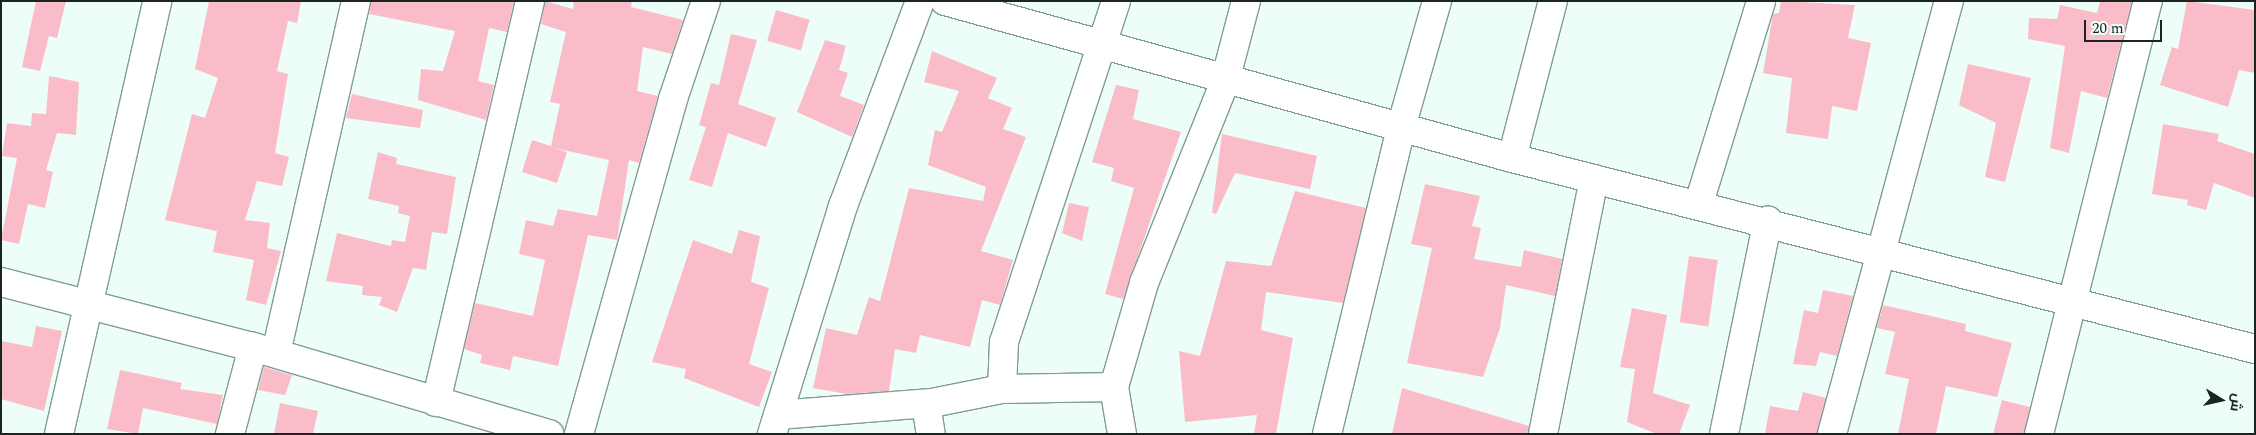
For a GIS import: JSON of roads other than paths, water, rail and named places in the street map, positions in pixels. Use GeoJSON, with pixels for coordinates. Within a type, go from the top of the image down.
{"type":"FeatureCollection","features":[{"type":"Feature","properties":{"kind":"street"},"geometry":{"type":"LineString","coordinates":[[59,434],[92,303],[157,1]]}},
{"type":"Feature","properties":{"kind":"street"},"geometry":{"type":"LineString","coordinates":[[230,434],[264,350],[356,1]]}},
{"type":"Feature","properties":{"kind":"street"},"geometry":{"type":"LineString","coordinates":[[436,402],[530,1]]}},
{"type":"Feature","properties":{"kind":"street"},"geometry":{"type":"LineString","coordinates":[[579,434],[673,99],[706,1]]}},
{"type":"Feature","properties":{"kind":"street"},"geometry":{"type":"LineString","coordinates":[[920,1],[842,206],[775,424],[926,404],[1002,389],[1114,387]]}},
{"type":"Feature","properties":{"kind":"street"},"geometry":{"type":"LineString","coordinates":[[945,1],[1101,42],[1225,81],[1402,124],[1512,158],[1768,220],[1882,252],[2255,349]]}},
{"type":"Feature","properties":{"kind":"street"},"geometry":{"type":"LineString","coordinates":[[1002,389],[1004,342],[1116,1]]}},
{"type":"Feature","properties":{"kind":"street"},"geometry":{"type":"LineString","coordinates":[[1122,434],[1114,387],[1144,283],[1225,81],[1246,1]]}},
{"type":"Feature","properties":{"kind":"street"},"geometry":{"type":"LineString","coordinates":[[1327,434],[1402,124],[1437,1]]}},
{"type":"Feature","properties":{"kind":"street"},"geometry":{"type":"LineString","coordinates":[[1512,158],[1553,1]]}},
{"type":"Feature","properties":{"kind":"street"},"geometry":{"type":"LineString","coordinates":[[1699,203],[1761,1]]}},
{"type":"Feature","properties":{"kind":"street"},"geometry":{"type":"LineString","coordinates":[[1832,434],[1949,1]]}},
{"type":"Feature","properties":{"kind":"street"},"geometry":{"type":"LineString","coordinates":[[2039,434],[2148,1]]}},
{"type":"Feature","properties":{"kind":"street"},"geometry":{"type":"LineString","coordinates":[[1543,434],[1594,179]]}},
{"type":"Feature","properties":{"kind":"street"},"geometry":{"type":"LineString","coordinates":[[1724,434],[1768,220]]}},
{"type":"Feature","properties":{"kind":"street"},"geometry":{"type":"LineString","coordinates":[[1,282],[92,303],[264,350],[549,434]]}},
{"type":"Feature","properties":{"kind":"street"},"geometry":{"type":"LineString","coordinates":[[926,404],[931,434]]}}]}
